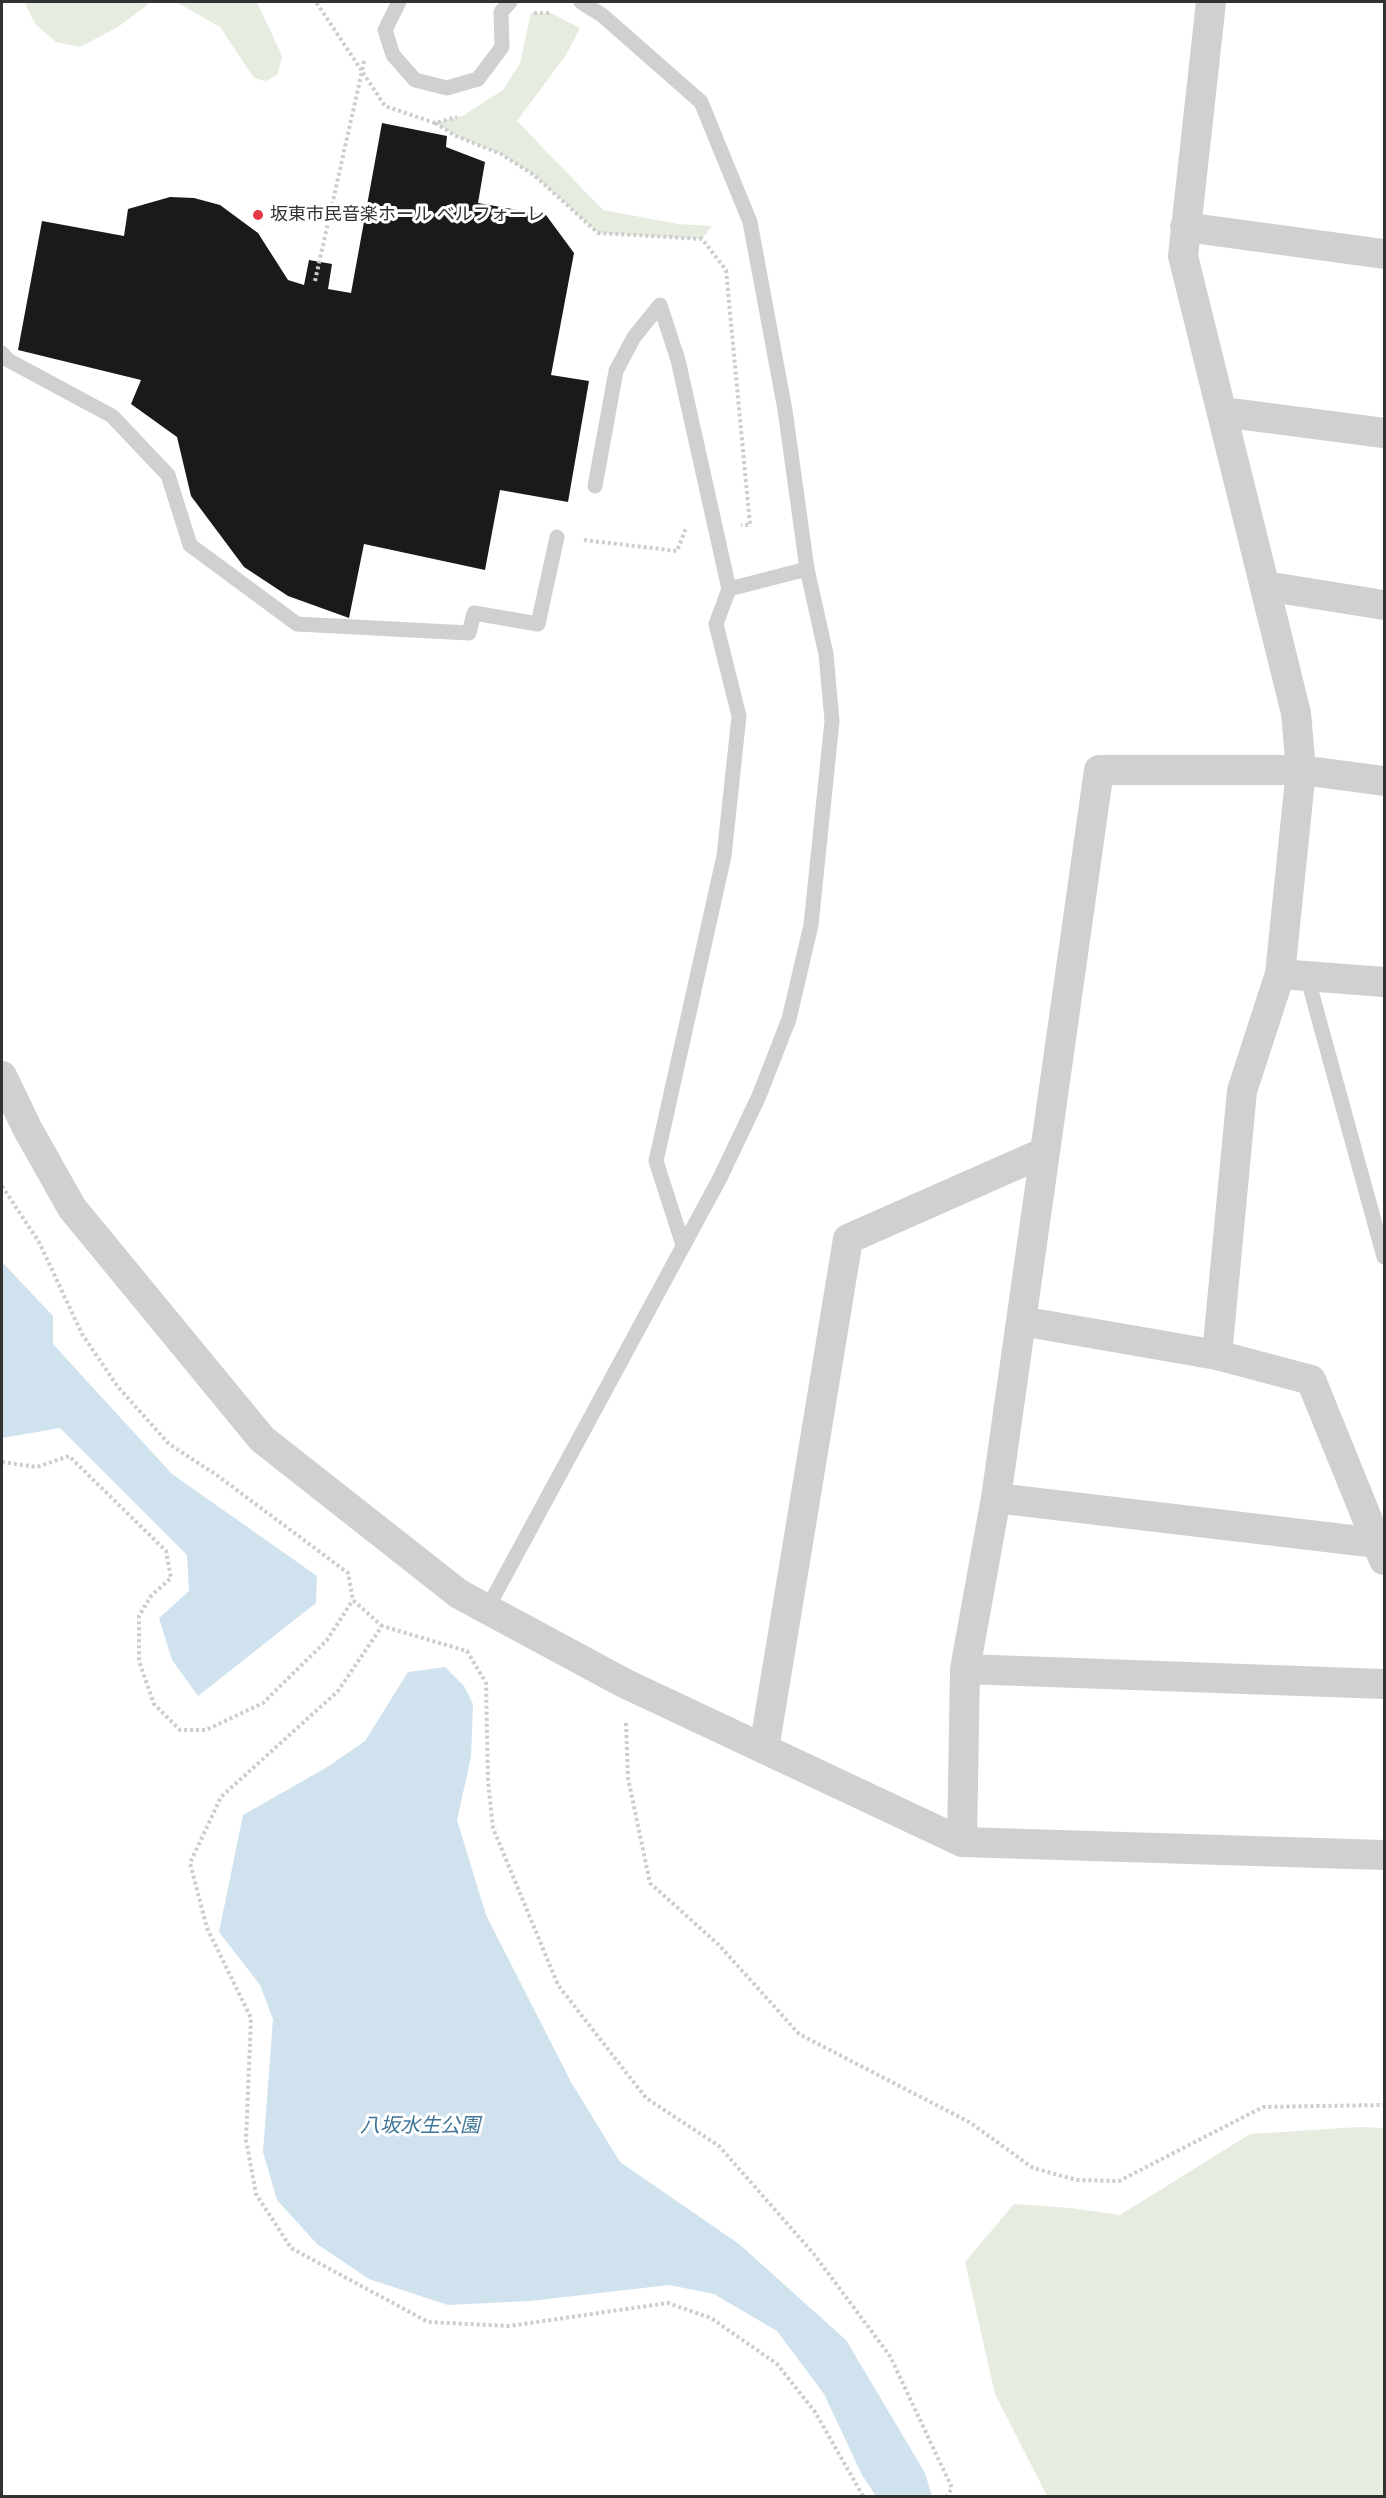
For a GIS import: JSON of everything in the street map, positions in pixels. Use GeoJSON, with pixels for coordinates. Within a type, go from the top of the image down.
{"type":"FeatureCollection","features":[{"type":"Feature","properties":{"kind":"street"},"geometry":{"type":"LineString","coordinates":[[1211,2],[1183,256],[1296,713],[1301,770],[1294,975],[1242,1091],[1217,1355]]}},
{"type":"Feature","properties":{"kind":"street"},"geometry":{"type":"LineString","coordinates":[[1185,227],[1384,254]]}},
{"type":"Feature","properties":{"kind":"street"},"geometry":{"type":"LineString","coordinates":[[1222,412],[1384,433]]}},
{"type":"Feature","properties":{"kind":"street"},"geometry":{"type":"LineString","coordinates":[[1265,586],[1384,605]]}},
{"type":"Feature","properties":{"kind":"street"},"geometry":{"type":"LineString","coordinates":[[963,1842],[965,1669],[996,1498],[1099,770],[1301,770],[1384,781]]}},
{"type":"Feature","properties":{"kind":"street"},"geometry":{"type":"LineString","coordinates":[[1294,975],[1384,982]]}},
{"type":"Feature","properties":{"kind":"street"},"geometry":{"type":"LineString","coordinates":[[2,1076],[27,1128],[72,1208],[262,1439],[459,1594],[624,1683],[963,1842],[1384,1856]]}},
{"type":"Feature","properties":{"kind":"street"},"geometry":{"type":"LineString","coordinates":[[764,1749],[848,1239],[1044,1152]]}},
{"type":"Feature","properties":{"kind":"street"},"geometry":{"type":"LineString","coordinates":[[1021,1321],[1217,1355],[1311,1380],[1381,1551]]}},
{"type":"Feature","properties":{"kind":"street"},"geometry":{"type":"LineString","coordinates":[[996,1498],[1381,1551]]}},
{"type":"Feature","properties":{"kind":"street"},"geometry":{"type":"LineString","coordinates":[[965,1669],[1384,1684]]}},
{"type":"Feature","properties":{"kind":"lane"},"geometry":{"type":"LineString","coordinates":[[399,2],[386,30],[393,55],[415,80],[447,88],[478,79],[502,47],[501,12],[510,2]]}},
{"type":"Feature","properties":{"kind":"lane"},"geometry":{"type":"LineString","coordinates":[[487,1609],[683,1245],[759,1096],[789,1018],[811,925],[832,722],[826,654],[807,569],[786,410],[750,222],[701,102],[602,15],[580,2]]}},
{"type":"Feature","properties":{"kind":"lane"},"geometry":{"type":"LineString","coordinates":[[596,486],[616,371],[634,337],[660,305],[678,360],[729,589],[716,624],[740,716],[724,856],[656,1161],[683,1245]]}},
{"type":"Feature","properties":{"kind":"lane"},"geometry":{"type":"LineString","coordinates":[[2,353],[8,360],[112,416],[168,475],[190,545],[297,624],[469,633],[474,613],[538,624],[557,537]]}},
{"type":"Feature","properties":{"kind":"lane"},"geometry":{"type":"LineString","coordinates":[[729,589],[807,569]]}},
{"type":"Feature","properties":{"kind":"lane"},"geometry":{"type":"LineString","coordinates":[[1294,975],[1384,1257]]}},
{"type":"Feature","properties":{"kind":"path"},"geometry":{"type":"LineString","coordinates":[[315,281],[362,71],[316,2]]}},
{"type":"Feature","properties":{"kind":"path"},"geometry":{"type":"LineString","coordinates":[[2,1186],[39,1242],[82,1334],[118,1387],[170,1444],[348,1573],[353,1600],[382,1626],[467,1651],[486,1683],[488,1780],[493,1828],[558,1985],[646,2097],[719,2146],[813,2253],[890,2356],[952,2487],[947,2496]]}},
{"type":"Feature","properties":{"kind":"path"},"geometry":{"type":"LineString","coordinates":[[2,1462],[38,1467],[69,1456],[166,1551],[171,1578],[151,1596],[139,1616],[139,1661],[154,1704],[180,1730],[206,1730],[263,1703],[327,1640],[353,1600]]}},
{"type":"Feature","properties":{"kind":"path"},"geometry":{"type":"LineString","coordinates":[[382,1626],[338,1690],[221,1797],[190,1863],[207,1928],[251,2018],[246,2140],[256,2194],[291,2248],[428,2322],[509,2326],[668,2303],[711,2318],[777,2364],[815,2412],[863,2496]]}},
{"type":"Feature","properties":{"kind":"path"},"geometry":{"type":"LineString","coordinates":[[624,1683],[628,1778],[650,1883],[719,1945],[799,2034],[969,2122],[1033,2168],[1077,2180],[1119,2181],[1263,2107],[1384,2105]]}},
{"type":"Feature","properties":{"kind":"shaded area"},"geometry":{"type":"Polygon","coordinates":[[[24,2],[151,2],[118,27],[80,47],[56,42],[36,25],[24,2]]]}},
{"type":"Feature","properties":{"kind":"shaded area"},"geometry":{"type":"Polygon","coordinates":[[[176,2],[257,2],[282,56],[278,74],[266,81],[254,78],[220,27],[176,2]]]}},
{"type":"Feature","properties":{"kind":"shaded area"},"geometry":{"type":"Polygon","coordinates":[[[531,13],[551,13],[580,28],[566,55],[517,121],[603,210],[678,224],[712,226],[702,239],[598,233],[534,175],[501,154],[456,136],[435,123],[464,115],[503,90],[520,63],[531,13]]]}},
{"type":"Feature","properties":{"kind":"shaded area"},"geometry":{"type":"Polygon","coordinates":[[[1359,2127],[1384,2128],[1384,2496],[1047,2496],[995,2394],[965,2262],[1014,2204],[1071,2208],[1120,2215],[1250,2134],[1359,2127]]]}},
{"type":"Feature","properties":{"kind":"water"},"geometry":{"type":"Polygon","coordinates":[[[2,1262],[53,1316],[53,1344],[172,1474],[317,1576],[316,1603],[198,1696],[172,1660],[159,1618],[189,1591],[187,1555],[60,1428],[2,1438],[2,1262]]]}},
{"type":"Feature","properties":{"kind":"water","name":"八坂水生公園"},"geometry":{"type":"Polygon","coordinates":[[[445,1667],[464,1686],[473,1704],[471,1757],[457,1820],[486,1915],[571,2082],[620,2162],[739,2244],[846,2340],[925,2473],[932,2496],[876,2496],[862,2475],[824,2394],[777,2331],[714,2294],[669,2285],[530,2301],[448,2305],[369,2279],[317,2244],[277,2200],[263,2152],[273,2019],[260,1985],[219,1932],[243,1815],[329,1766],[365,1741],[408,1672],[445,1667]]]}},
{"type":"Feature","properties":{"kind":"building"},"geometry":{"type":"Polygon","coordinates":[[[382,123],[447,136],[446,147],[485,162],[478,203],[546,215],[574,253],[551,375],[589,381],[568,502],[500,490],[485,570],[364,544],[349,618],[288,596],[244,567],[191,496],[177,437],[131,404],[141,380],[18,350],[42,221],[124,236],[128,209],[170,197],[194,198],[220,205],[258,233],[288,280],[304,285],[309,260],[332,264],[328,289],[351,293],[382,123]]]}},
{"type":"Feature","properties":{"kind":"place","name":"坂東市民音楽ホール ベルフォーレ"},"geometry":{"type":"Point","coordinates":[258,215]}}]}
